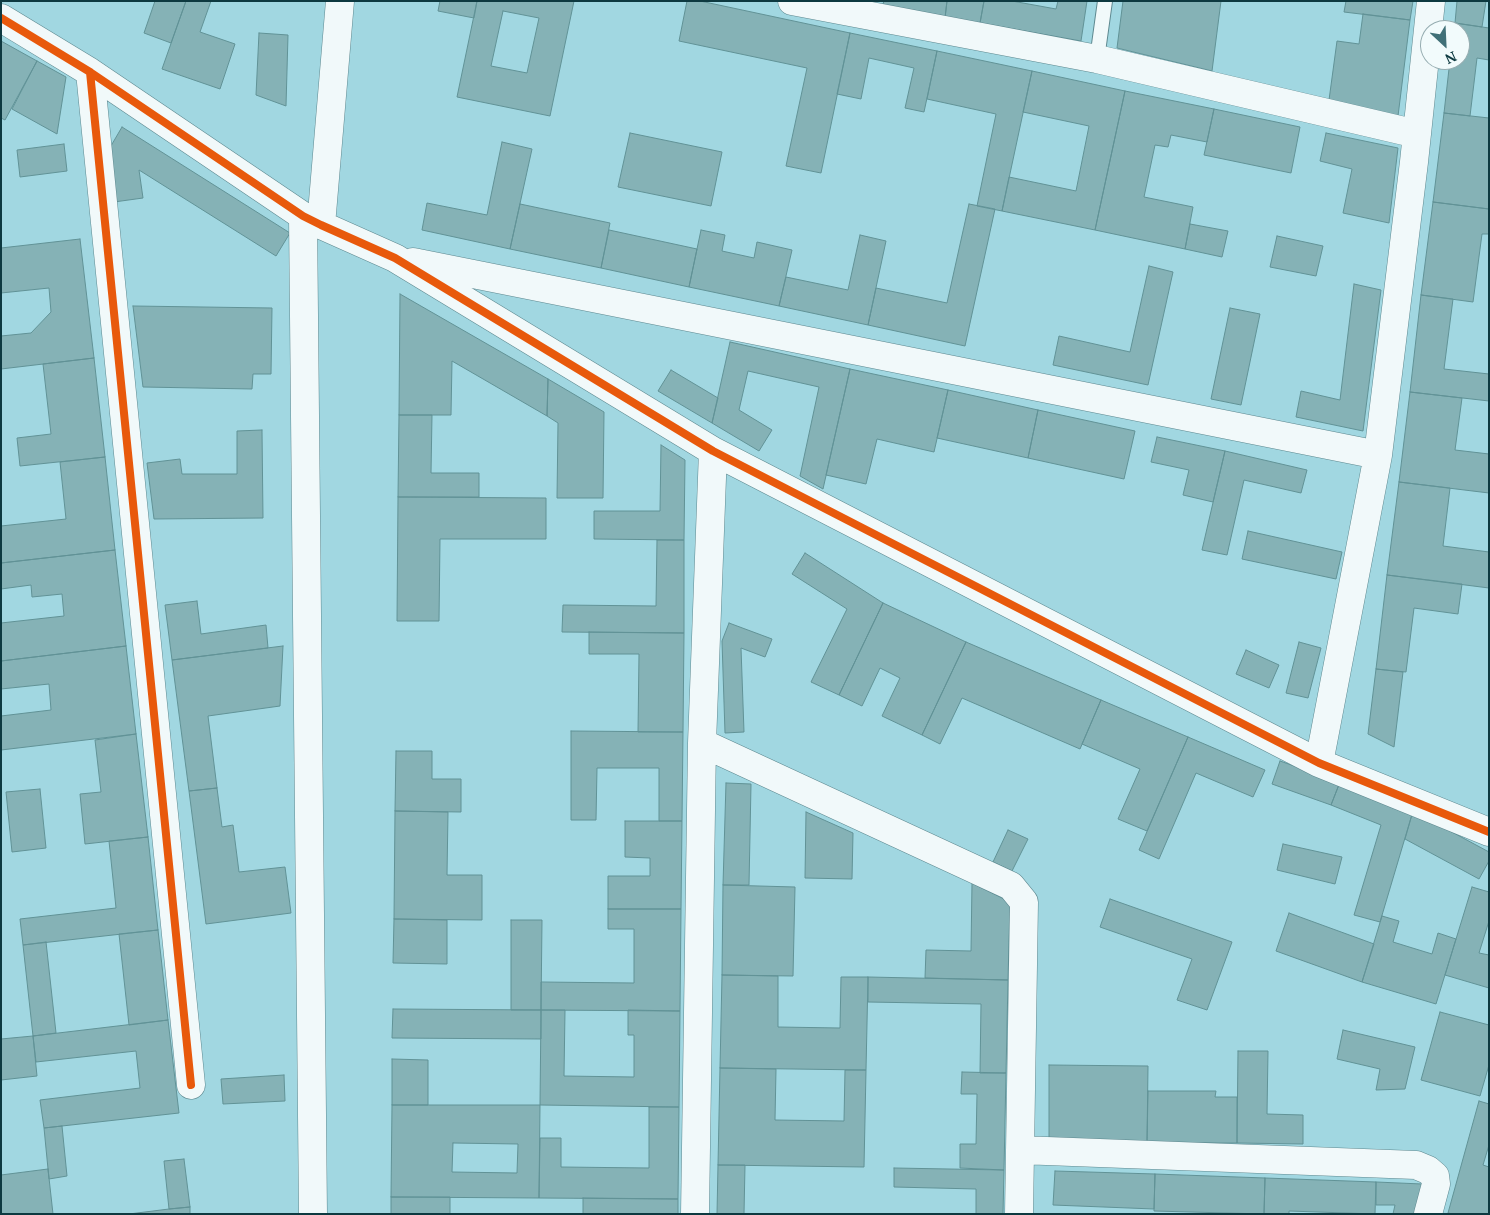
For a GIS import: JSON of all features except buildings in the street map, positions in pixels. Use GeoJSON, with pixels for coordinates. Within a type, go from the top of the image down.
{"type":"FeatureCollection","features":[{"type":"Feature","properties":{"kind":"street"},"geometry":{"type":"LineString","coordinates":[[313,1214],[312,221],[340,1]]}},
{"type":"Feature","properties":{"kind":"street"},"geometry":{"type":"LineString","coordinates":[[792,1],[1097,59],[1417,134]]}},
{"type":"Feature","properties":{"kind":"street"},"geometry":{"type":"LineString","coordinates":[[1319,763],[1378,455],[1417,134],[1431,1]]}},
{"type":"Feature","properties":{"kind":"street"},"geometry":{"type":"LineString","coordinates":[[1,18],[90,72],[312,221],[396,258],[713,451],[1319,763],[1489,832]]}},
{"type":"Feature","properties":{"kind":"street"},"geometry":{"type":"LineString","coordinates":[[90,72],[191,1084]]}},
{"type":"Feature","properties":{"kind":"street"},"geometry":{"type":"LineString","coordinates":[[396,258],[1378,455]]}},
{"type":"Feature","properties":{"kind":"street"},"geometry":{"type":"LineString","coordinates":[[695,1214],[702,743],[713,451]]}},
{"type":"Feature","properties":{"kind":"street"},"geometry":{"type":"LineString","coordinates":[[702,743],[1011,886],[1024,902],[1019,1214]]}},
{"type":"Feature","properties":{"kind":"street"},"geometry":{"type":"LineString","coordinates":[[1020,1150],[1416,1165],[1428,1170],[1435,1176],[1436,1184],[1428,1214]]}},
{"type":"Feature","properties":{"kind":"lane"},"geometry":{"type":"LineString","coordinates":[[1097,59],[1106,1]]}},
{"type":"Feature","properties":{"kind":"cycle path"},"geometry":{"type":"LineString","coordinates":[[1,18],[90,72],[303,216],[395,258],[713,451],[1319,763],[1489,832]]}},
{"type":"Feature","properties":{"kind":"cycle path"},"geometry":{"type":"LineString","coordinates":[[90,72],[191,1085]]}}]}
